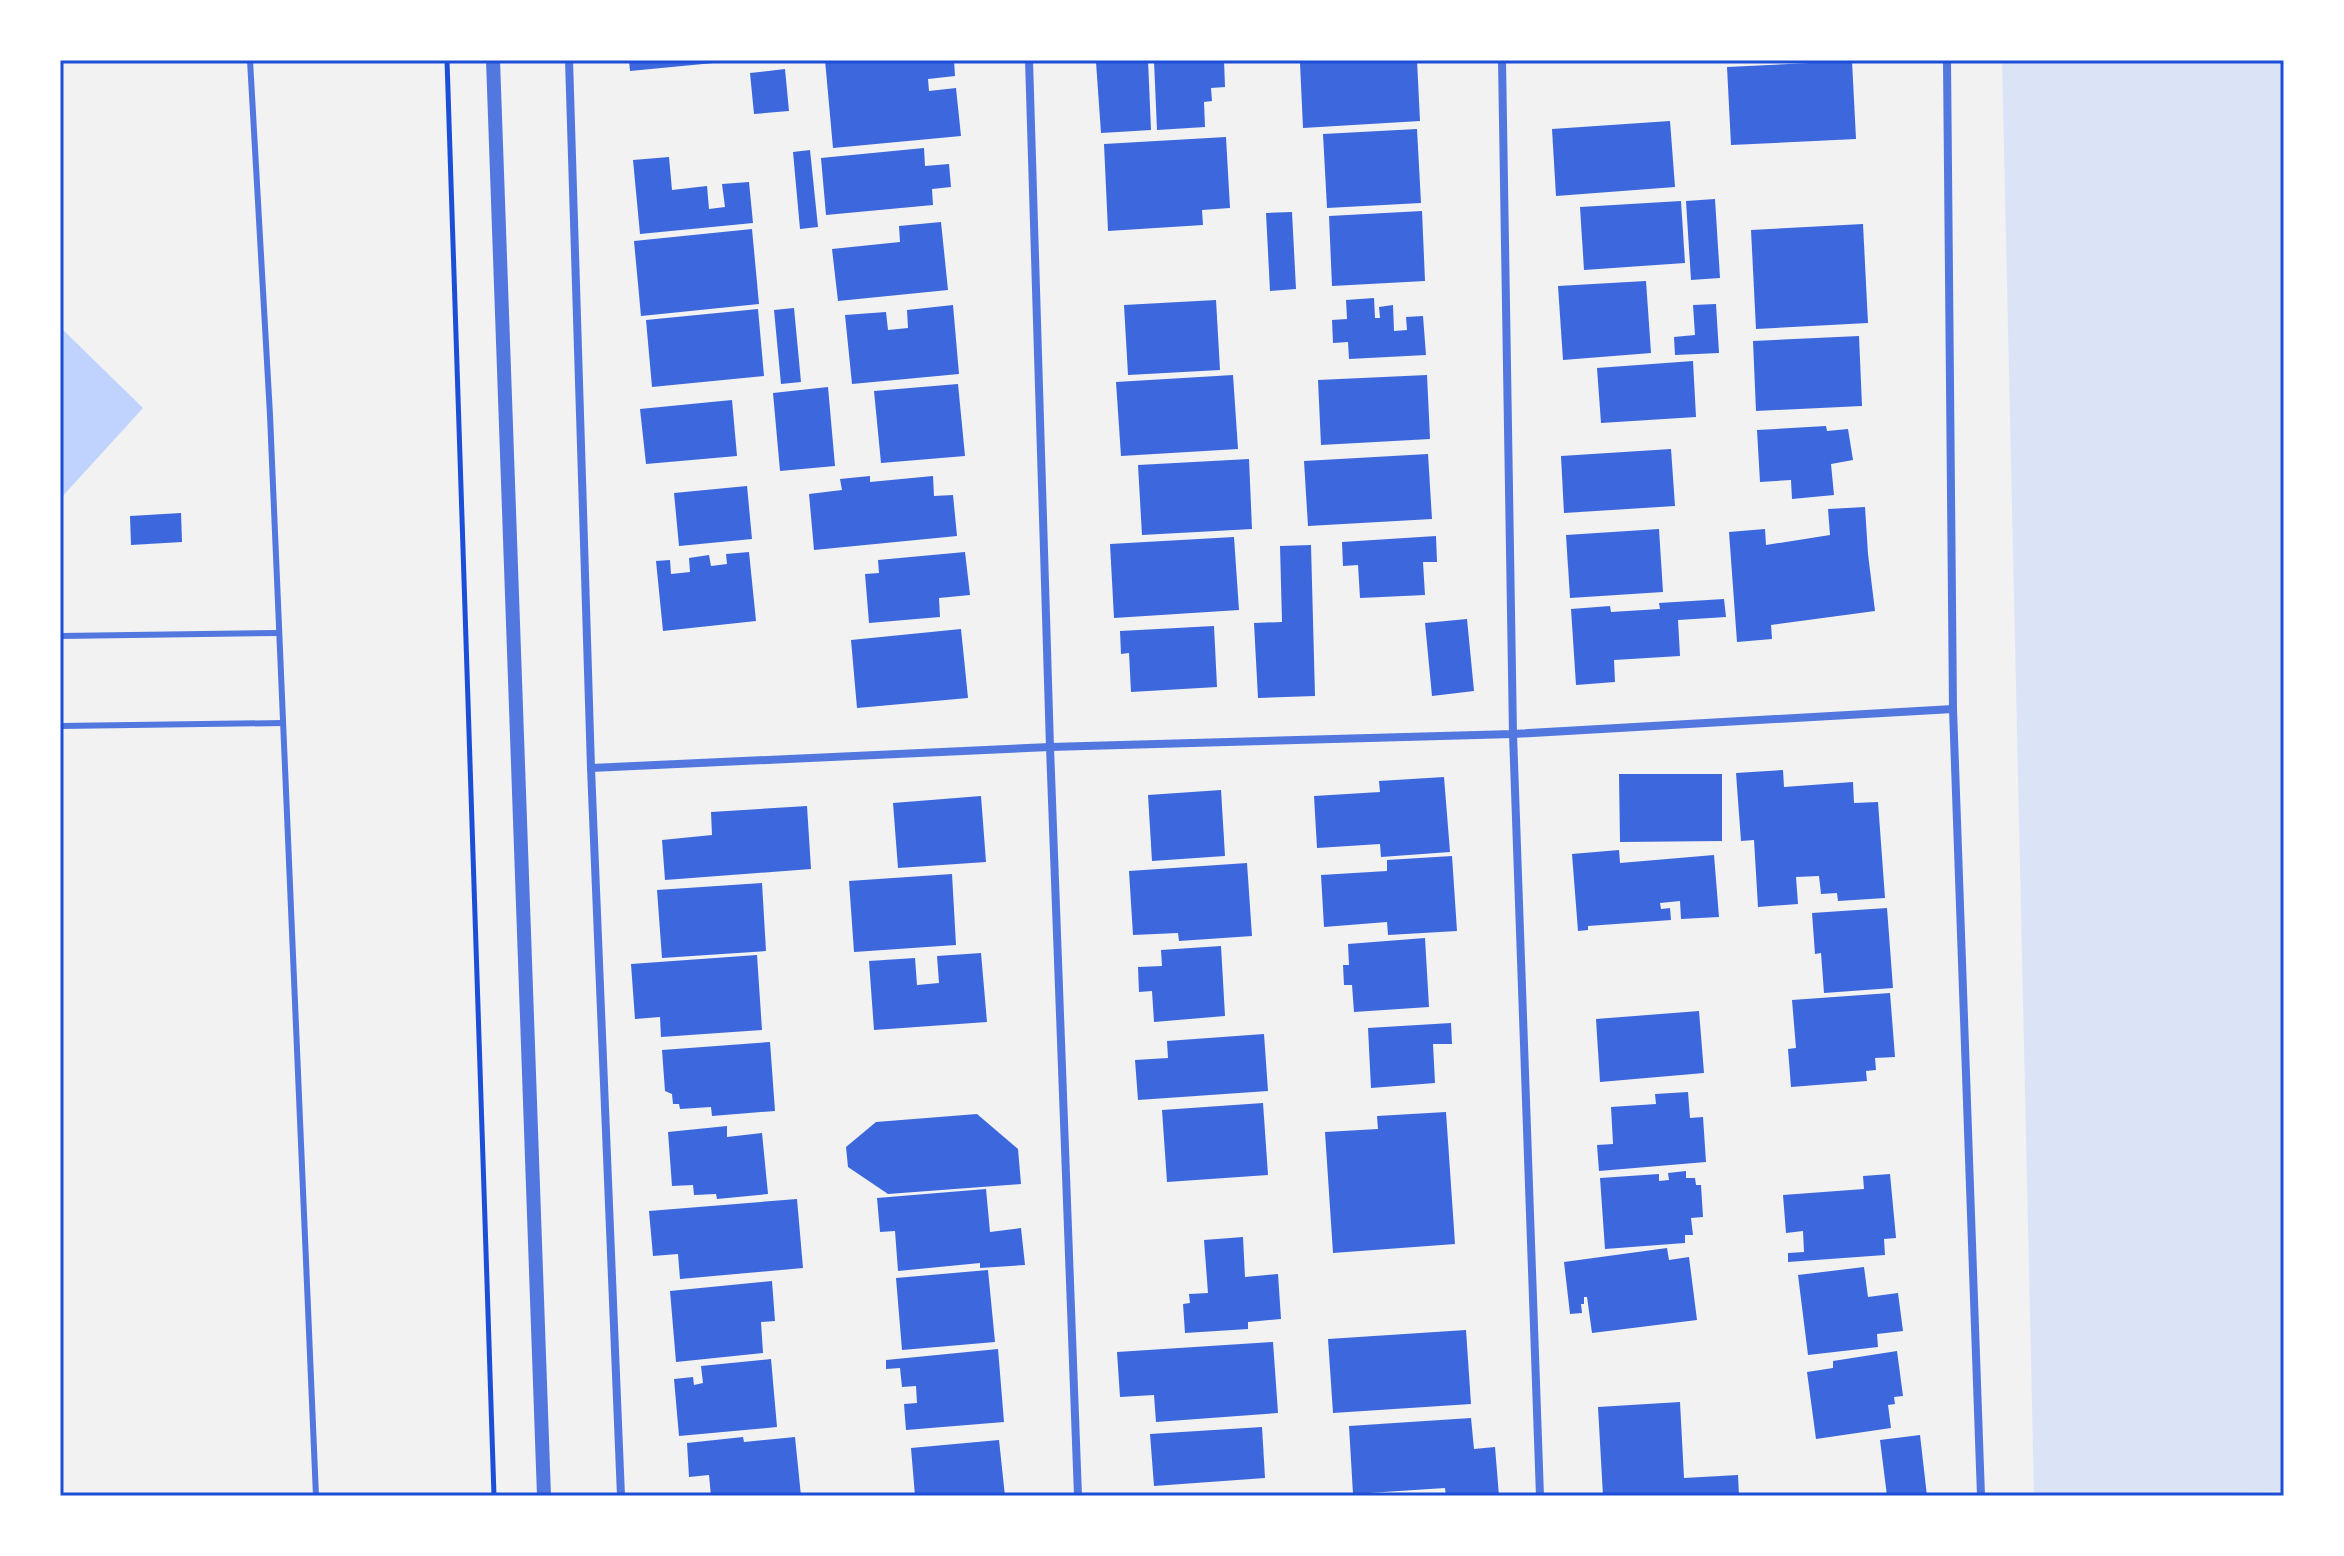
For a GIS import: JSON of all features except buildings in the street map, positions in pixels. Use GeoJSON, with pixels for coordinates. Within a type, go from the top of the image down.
{"type":"FeatureCollection","features":[{"type":"Feature","properties":{"kind":"street"},"geometry":{"type":"LineString","coordinates":[[493,60],[544,1496]]}},
{"type":"Feature","properties":{"kind":"street"},"geometry":{"type":"LineString","coordinates":[[569,60],[591,768],[621,1496]]}},
{"type":"Feature","properties":{"kind":"street"},"geometry":{"type":"LineString","coordinates":[[1029,60],[1050,747],[1078,1496]]}},
{"type":"Feature","properties":{"kind":"street"},"geometry":{"type":"LineString","coordinates":[[1502,60],[1513,734],[1540,1496]]}},
{"type":"Feature","properties":{"kind":"street"},"geometry":{"type":"LineString","coordinates":[[1947,60],[1953,709],[1981,1496]]}},
{"type":"Feature","properties":{"kind":"street"},"geometry":{"type":"LineString","coordinates":[[591,768],[1050,747],[1513,734],[1953,709]]}},
{"type":"Feature","properties":{"kind":"lane"},"geometry":{"type":"LineString","coordinates":[[250,60],[270,399],[316,1496]]}},
{"type":"Feature","properties":{"kind":"lane"},"geometry":{"type":"LineString","coordinates":[[60,636],[279,633]]}},
{"type":"Feature","properties":{"kind":"lane"},"geometry":{"type":"LineString","coordinates":[[60,726],[283,723]]}},
{"type":"Feature","properties":{"kind":"path"},"geometry":{"type":"LineString","coordinates":[[447,60],[494,1496]]}},
{"type":"Feature","properties":{"kind":"shaded area"},"geometry":{"type":"Polygon","coordinates":[[[2002,60],[2284,60],[2284,1491],[2034,1496],[2002,60]]]}},
{"type":"Feature","properties":{"kind":"water"},"geometry":{"type":"Polygon","coordinates":[[[60,327],[143,408],[60,499],[60,327]]]}}]}
